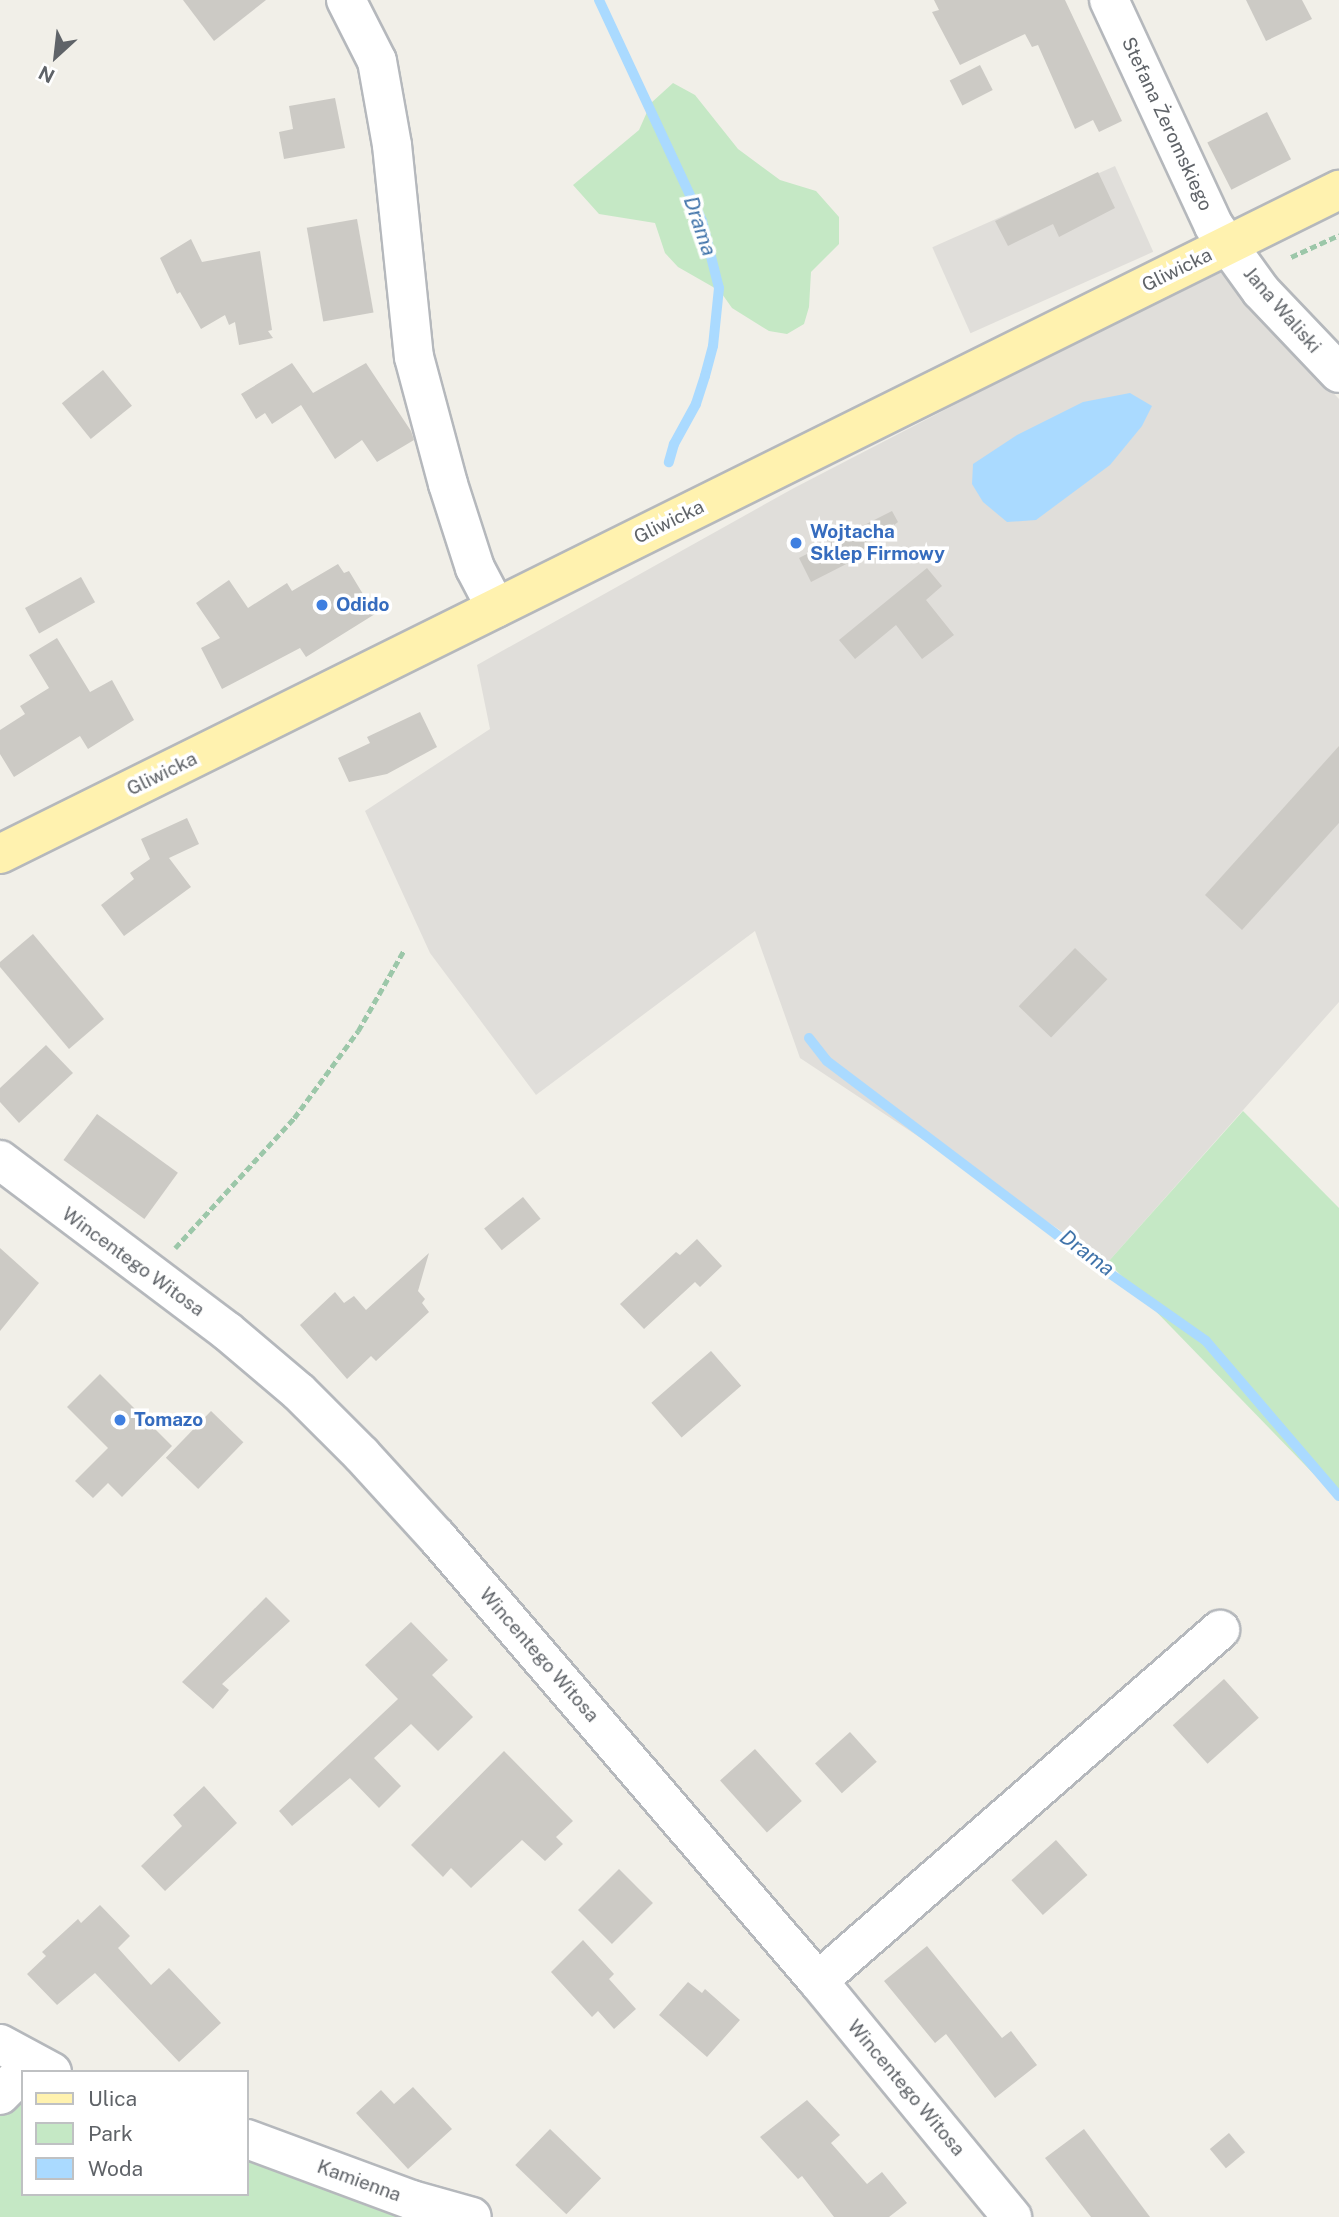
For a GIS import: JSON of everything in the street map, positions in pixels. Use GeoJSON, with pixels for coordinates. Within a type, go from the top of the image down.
{"type":"FeatureCollection","features":[{"type":"Feature","properties":{"kind":"main road","name":"Gliwicka"},"geometry":{"type":"LineString","coordinates":[[0,854],[1339,190]]}},
{"type":"Feature","properties":{"kind":"street"},"geometry":{"type":"LineString","coordinates":[[346,0],[377,61],[392,145],[414,358],[448,484],[475,568],[496,608]]}},
{"type":"Feature","properties":{"kind":"street","name":"Stefana Żeromskiego"},"geometry":{"type":"LineString","coordinates":[[1109,0],[1214,226],[1227,245]]}},
{"type":"Feature","properties":{"kind":"street","name":"Jana Waliski"},"geometry":{"type":"LineString","coordinates":[[1227,245],[1261,292],[1339,373]]}},
{"type":"Feature","properties":{"kind":"street","name":"Wincentego Witosa"},"geometry":{"type":"LineString","coordinates":[[0,1160],[237,1340],[299,1392],[362,1455],[437,1536],[818,1981],[1012,2217]]}},
{"type":"Feature","properties":{"kind":"street"},"geometry":{"type":"LineString","coordinates":[[818,1981],[1220,1630]]}},
{"type":"Feature","properties":{"kind":"street"},"geometry":{"type":"LineString","coordinates":[[0,2044],[33,2070]]}},
{"type":"Feature","properties":{"kind":"street"},"geometry":{"type":"LineString","coordinates":[[0,2095],[21,2079]]}},
{"type":"Feature","properties":{"kind":"street","name":"Kamienna"},"geometry":{"type":"LineString","coordinates":[[248,2139],[403,2209],[472,2217]]}},
{"type":"Feature","properties":{"kind":"path"},"geometry":{"type":"LineString","coordinates":[[1291,257],[1339,235]]}},
{"type":"Feature","properties":{"kind":"path"},"geometry":{"type":"LineString","coordinates":[[151,1274],[293,1118],[358,1031],[404,950]]}},
{"type":"Feature","properties":{"kind":"shaded area"},"geometry":{"type":"Polygon","coordinates":[[[1115,166],[1153,252],[971,333],[932,247],[1115,166]]]}},
{"type":"Feature","properties":{"kind":"shaded area"},"geometry":{"type":"Polygon","coordinates":[[[1217,269],[1339,399],[1339,1002],[1108,1262],[800,1058],[755,931],[536,1095],[430,953],[365,811],[490,729],[477,665],[794,488],[1217,269]]]}},
{"type":"Feature","properties":{"kind":"green space"},"geometry":{"type":"Polygon","coordinates":[[[673,83],[695,95],[738,149],[780,180],[816,191],[839,217],[839,244],[811,272],[809,307],[804,324],[787,334],[769,331],[732,308],[720,291],[678,267],[665,253],[655,223],[599,214],[573,185],[639,130],[651,103],[673,83]]]}},
{"type":"Feature","properties":{"kind":"green space"},"geometry":{"type":"Polygon","coordinates":[[[1243,1111],[1339,1208],[1339,1500],[1108,1262],[1243,1111]]]}},
{"type":"Feature","properties":{"kind":"green space"},"geometry":{"type":"Polygon","coordinates":[[[0,2033],[70,2070],[21,2070],[21,2196],[248,2196],[248,2141],[477,2217],[0,2217],[0,2033]]]}},
{"type":"Feature","properties":{"kind":"water"},"geometry":{"type":"Polygon","coordinates":[[[1130,393],[1152,406],[1142,426],[1110,465],[1036,520],[1007,522],[983,502],[972,484],[973,464],[1017,435],[1083,402],[1130,393]]]}},
{"type":"Feature","properties":{"kind":"building"},"geometry":{"type":"Polygon","coordinates":[[[183,0],[266,0],[214,41],[183,0]]]}},
{"type":"Feature","properties":{"kind":"building"},"geometry":{"type":"Polygon","coordinates":[[[934,0],[1065,0],[1122,121],[1099,132],[1093,120],[1075,129],[1038,45],[1032,47],[1025,34],[960,65],[932,12],[939,10],[934,0]]]}},
{"type":"Feature","properties":{"kind":"building"},"geometry":{"type":"Polygon","coordinates":[[[1246,0],[1302,0],[1312,19],[1266,41],[1246,0]]]}},
{"type":"Feature","properties":{"kind":"building"},"geometry":{"type":"Polygon","coordinates":[[[980,65],[993,90],[962,105],[950,80],[980,65]]]}},
{"type":"Feature","properties":{"kind":"building"},"geometry":{"type":"Polygon","coordinates":[[[335,98],[345,148],[284,159],[279,132],[293,129],[289,106],[335,98]]]}},
{"type":"Feature","properties":{"kind":"building"},"geometry":{"type":"Polygon","coordinates":[[[1267,112],[1291,159],[1231,190],[1207,142],[1267,112]]]}},
{"type":"Feature","properties":{"kind":"building"},"geometry":{"type":"Polygon","coordinates":[[[1098,172],[1115,208],[1059,237],[1053,224],[1008,246],[995,221],[1098,172]]]}},
{"type":"Feature","properties":{"kind":"building"},"geometry":{"type":"Polygon","coordinates":[[[357,219],[373,313],[323,321],[307,228],[357,219]]]}},
{"type":"Feature","properties":{"kind":"building"},"geometry":{"type":"Polygon","coordinates":[[[191,239],[202,262],[260,251],[272,330],[268,331],[273,338],[239,345],[235,322],[229,325],[225,315],[201,329],[180,292],[177,294],[160,258],[191,239]]]}},
{"type":"Feature","properties":{"kind":"building"},"geometry":{"type":"Polygon","coordinates":[[[292,363],[313,393],[366,363],[411,431],[414,440],[377,462],[362,440],[335,459],[301,405],[272,424],[265,413],[256,419],[241,394],[292,363]]]}},
{"type":"Feature","properties":{"kind":"building"},"geometry":{"type":"Polygon","coordinates":[[[103,370],[132,406],[91,439],[62,403],[103,370]]]}},
{"type":"Feature","properties":{"kind":"building"},"geometry":{"type":"Polygon","coordinates":[[[892,511],[898,522],[861,551],[864,555],[811,582],[799,558],[892,511]]]}},
{"type":"Feature","properties":{"kind":"building"},"geometry":{"type":"Polygon","coordinates":[[[338,564],[344,573],[349,571],[375,614],[306,657],[300,648],[222,689],[201,648],[220,638],[196,603],[229,580],[248,608],[287,583],[292,591],[338,564]]]}},
{"type":"Feature","properties":{"kind":"building"},"geometry":{"type":"Polygon","coordinates":[[[927,568],[942,586],[926,600],[954,635],[922,659],[896,625],[855,659],[839,640],[927,568]]]}},
{"type":"Feature","properties":{"kind":"building"},"geometry":{"type":"Polygon","coordinates":[[[81,577],[95,602],[39,633],[25,608],[81,577]]]}},
{"type":"Feature","properties":{"kind":"building"},"geometry":{"type":"Polygon","coordinates":[[[57,638],[90,692],[112,680],[134,720],[88,749],[80,736],[14,777],[0,754],[0,730],[25,714],[20,706],[49,688],[29,655],[57,638]]]}},
{"type":"Feature","properties":{"kind":"building"},"geometry":{"type":"Polygon","coordinates":[[[420,712],[437,747],[387,774],[349,782],[338,758],[370,743],[367,737],[420,712]]]}},
{"type":"Feature","properties":{"kind":"building"},"geometry":{"type":"Polygon","coordinates":[[[1339,746],[1339,823],[1242,930],[1205,895],[1339,746]]]}},
{"type":"Feature","properties":{"kind":"building"},"geometry":{"type":"Polygon","coordinates":[[[187,818],[199,844],[169,858],[191,887],[124,936],[101,905],[134,879],[130,873],[150,859],[141,839],[187,818]]]}},
{"type":"Feature","properties":{"kind":"building"},"geometry":{"type":"Polygon","coordinates":[[[33,934],[104,1019],[69,1049],[0,967],[0,962],[33,934]]]}},
{"type":"Feature","properties":{"kind":"building"},"geometry":{"type":"Polygon","coordinates":[[[1075,948],[1107,979],[1051,1038],[1019,1006],[1075,948]]]}},
{"type":"Feature","properties":{"kind":"building"},"geometry":{"type":"Polygon","coordinates":[[[46,1045],[73,1073],[19,1123],[0,1102],[0,1088],[46,1045]]]}},
{"type":"Feature","properties":{"kind":"building"},"geometry":{"type":"Polygon","coordinates":[[[97,1114],[178,1173],[144,1219],[63,1160],[97,1114]]]}},
{"type":"Feature","properties":{"kind":"building"},"geometry":{"type":"Polygon","coordinates":[[[523,1197],[541,1219],[502,1250],[484,1228],[523,1197]]]}},
{"type":"Feature","properties":{"kind":"building"},"geometry":{"type":"Polygon","coordinates":[[[697,1239],[722,1266],[700,1287],[695,1282],[644,1329],[620,1304],[676,1252],[680,1255],[697,1239]]]}},
{"type":"Feature","properties":{"kind":"building"},"geometry":{"type":"Polygon","coordinates":[[[0,1248],[39,1283],[0,1331],[0,1248]]]}},
{"type":"Feature","properties":{"kind":"building"},"geometry":{"type":"Polygon","coordinates":[[[429,1253],[418,1291],[425,1299],[422,1303],[429,1312],[376,1361],[371,1356],[347,1379],[300,1325],[335,1292],[344,1303],[354,1296],[366,1310],[429,1253]]]}},
{"type":"Feature","properties":{"kind":"building"},"geometry":{"type":"Polygon","coordinates":[[[711,1351],[741,1386],[682,1438],[651,1403],[711,1351]]]}},
{"type":"Feature","properties":{"kind":"building"},"geometry":{"type":"Polygon","coordinates":[[[100,1374],[172,1446],[122,1497],[108,1483],[93,1498],[75,1481],[108,1448],[67,1407],[100,1374]]]}},
{"type":"Feature","properties":{"kind":"building"},"geometry":{"type":"Polygon","coordinates":[[[211,1411],[243,1442],[198,1489],[166,1458],[211,1411]]]}},
{"type":"Feature","properties":{"kind":"building"},"geometry":{"type":"Polygon","coordinates":[[[266,1597],[290,1621],[222,1684],[229,1690],[213,1709],[182,1682],[266,1597]]]}},
{"type":"Feature","properties":{"kind":"building"},"geometry":{"type":"Polygon","coordinates":[[[411,1622],[448,1660],[432,1675],[473,1717],[438,1751],[411,1724],[374,1758],[401,1786],[379,1808],[350,1778],[292,1826],[279,1811],[398,1699],[365,1665],[411,1622]]]}},
{"type":"Feature","properties":{"kind":"building"},"geometry":{"type":"Polygon","coordinates":[[[1224,1679],[1259,1718],[1208,1764],[1173,1725],[1224,1679]]]}},
{"type":"Feature","properties":{"kind":"building"},"geometry":{"type":"Polygon","coordinates":[[[850,1732],[877,1762],[842,1793],[815,1763],[850,1732]]]}},
{"type":"Feature","properties":{"kind":"building"},"geometry":{"type":"Polygon","coordinates":[[[755,1749],[802,1801],[767,1832],[720,1780],[755,1749]]]}},
{"type":"Feature","properties":{"kind":"building"},"geometry":{"type":"Polygon","coordinates":[[[504,1751],[573,1821],[556,1837],[563,1844],[545,1861],[522,1840],[471,1888],[451,1868],[443,1877],[411,1845],[504,1751]]]}},
{"type":"Feature","properties":{"kind":"building"},"geometry":{"type":"Polygon","coordinates":[[[204,1786],[237,1823],[165,1891],[141,1866],[182,1826],[173,1815],[204,1786]]]}},
{"type":"Feature","properties":{"kind":"building"},"geometry":{"type":"Polygon","coordinates":[[[1056,1840],[1087,1875],[1043,1915],[1011,1880],[1056,1840]]]}},
{"type":"Feature","properties":{"kind":"building"},"geometry":{"type":"Polygon","coordinates":[[[619,1869],[653,1903],[612,1944],[578,1910],[619,1869]]]}},
{"type":"Feature","properties":{"kind":"building"},"geometry":{"type":"Polygon","coordinates":[[[100,1905],[130,1936],[118,1948],[151,1985],[169,1968],[221,2023],[179,2062],[95,1973],[57,2005],[27,1974],[46,1956],[42,1952],[78,1919],[81,1923],[100,1905]]]}},
{"type":"Feature","properties":{"kind":"building"},"geometry":{"type":"Polygon","coordinates":[[[583,1940],[614,1974],[609,1979],[636,2009],[614,2029],[598,2011],[592,2017],[551,1972],[583,1940]]]}},
{"type":"Feature","properties":{"kind":"building"},"geometry":{"type":"Polygon","coordinates":[[[927,1946],[1002,2038],[1011,2031],[1037,2065],[995,2098],[946,2034],[935,2043],[884,1981],[927,1946]]]}},
{"type":"Feature","properties":{"kind":"building"},"geometry":{"type":"Polygon","coordinates":[[[688,1982],[702,1993],[705,1989],[740,2020],[707,2057],[659,2015],[688,1982]]]}},
{"type":"Feature","properties":{"kind":"building"},"geometry":{"type":"Polygon","coordinates":[[[413,2087],[452,2129],[408,2169],[356,2113],[381,2090],[394,2104],[413,2087]]]}},
{"type":"Feature","properties":{"kind":"building"},"geometry":{"type":"Polygon","coordinates":[[[807,2100],[840,2135],[831,2143],[867,2184],[882,2172],[907,2203],[889,2217],[834,2217],[802,2176],[798,2179],[760,2137],[807,2100]]]}},
{"type":"Feature","properties":{"kind":"building"},"geometry":{"type":"Polygon","coordinates":[[[550,2129],[601,2178],[566,2214],[515,2165],[550,2129]]]}},
{"type":"Feature","properties":{"kind":"building"},"geometry":{"type":"Polygon","coordinates":[[[1084,2129],[1150,2217],[1091,2217],[1045,2158],[1084,2129]]]}},
{"type":"Feature","properties":{"kind":"building"},"geometry":{"type":"Polygon","coordinates":[[[1229,2133],[1245,2152],[1226,2168],[1210,2149],[1229,2133]]]}},
{"type":"Feature","properties":{"kind":"waterway","name":"Drama"},"geometry":{"type":"LineString","coordinates":[[599,0],[702,221],[719,288],[713,346],[705,376],[696,404],[674,444],[669,462]]}},
{"type":"Feature","properties":{"kind":"waterway","name":"Drama"},"geometry":{"type":"LineString","coordinates":[[809,1038],[827,1061],[1078,1251],[1206,1341],[1339,1496]]}},
{"type":"Feature","properties":{"kind":"place","name":"Wojtacha Sklep Firmowy"},"geometry":{"type":"Point","coordinates":[796,543]}},
{"type":"Feature","properties":{"kind":"place","name":"Odido"},"geometry":{"type":"Point","coordinates":[322,605]}},
{"type":"Feature","properties":{"kind":"place","name":"Tomazo"},"geometry":{"type":"Point","coordinates":[120,1420]}}]}
